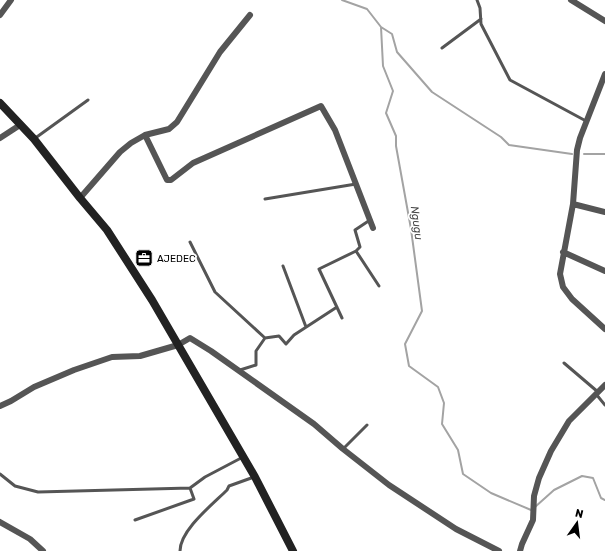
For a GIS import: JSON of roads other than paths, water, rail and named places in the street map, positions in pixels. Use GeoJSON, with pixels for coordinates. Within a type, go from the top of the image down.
{"type":"FeatureCollection","features":[{"type":"Feature","properties":{"kind":"main road"},"geometry":{"type":"LineString","coordinates":[[0,103],[34,139],[107,230],[178,345],[255,477],[293,551]]}},
{"type":"Feature","properties":{"kind":"street"},"geometry":{"type":"LineString","coordinates":[[0,15],[11,0]]}},
{"type":"Feature","properties":{"kind":"street"},"geometry":{"type":"LineString","coordinates":[[571,0],[605,21]]}},
{"type":"Feature","properties":{"kind":"street"},"geometry":{"type":"LineString","coordinates":[[80,198],[120,152],[131,143],[145,135],[169,129],[177,122],[220,52],[250,15]]}},
{"type":"Feature","properties":{"kind":"street"},"geometry":{"type":"LineString","coordinates":[[605,74],[586,121],[577,150],[573,204],[560,274],[563,287],[572,299],[605,329]]}},
{"type":"Feature","properties":{"kind":"street"},"geometry":{"type":"LineString","coordinates":[[145,135],[167,180],[171,180],[193,163],[321,106],[335,130],[372,228]]}},
{"type":"Feature","properties":{"kind":"street"},"geometry":{"type":"LineString","coordinates":[[0,138],[20,124]]}},
{"type":"Feature","properties":{"kind":"street"},"geometry":{"type":"LineString","coordinates":[[573,204],[605,212]]}},
{"type":"Feature","properties":{"kind":"street"},"geometry":{"type":"LineString","coordinates":[[563,252],[605,271]]}},
{"type":"Feature","properties":{"kind":"street"},"geometry":{"type":"LineString","coordinates":[[0,406],[34,387],[74,370],[112,357],[140,356],[178,345],[188,338],[193,339],[314,424],[389,485],[456,529],[499,551]]}},
{"type":"Feature","properties":{"kind":"street"},"geometry":{"type":"LineString","coordinates":[[520,551],[533,520],[535,493],[542,471],[560,435],[569,421],[605,386]]}},
{"type":"Feature","properties":{"kind":"street"},"geometry":{"type":"LineString","coordinates":[[0,522],[30,539],[43,551]]}},
{"type":"Feature","properties":{"kind":"lane"},"geometry":{"type":"LineString","coordinates":[[478,0],[481,24],[510,80],[586,121]]}},
{"type":"Feature","properties":{"kind":"lane"},"geometry":{"type":"LineString","coordinates":[[442,48],[481,19]]}},
{"type":"Feature","properties":{"kind":"lane"},"geometry":{"type":"LineString","coordinates":[[34,139],[88,100]]}},
{"type":"Feature","properties":{"kind":"lane"},"geometry":{"type":"LineString","coordinates":[[265,200],[356,184]]}},
{"type":"Feature","properties":{"kind":"lane"},"geometry":{"type":"LineString","coordinates":[[342,318],[319,269],[356,251],[360,247],[355,230],[370,220]]}},
{"type":"Feature","properties":{"kind":"lane"},"geometry":{"type":"LineString","coordinates":[[190,242],[215,292],[265,338]]}},
{"type":"Feature","properties":{"kind":"lane"},"geometry":{"type":"LineString","coordinates":[[356,251],[379,286]]}},
{"type":"Feature","properties":{"kind":"lane"},"geometry":{"type":"LineString","coordinates":[[283,266],[306,327]]}},
{"type":"Feature","properties":{"kind":"lane"},"geometry":{"type":"LineString","coordinates":[[239,370],[256,365],[256,351],[265,338],[279,336],[286,344],[294,335],[337,307]]}},
{"type":"Feature","properties":{"kind":"lane"},"geometry":{"type":"LineString","coordinates":[[564,363],[597,393],[605,405]]}},
{"type":"Feature","properties":{"kind":"lane"},"geometry":{"type":"LineString","coordinates":[[343,449],[367,425]]}},
{"type":"Feature","properties":{"kind":"lane"},"geometry":{"type":"LineString","coordinates":[[0,474],[15,486],[38,492],[190,488],[204,477],[243,457]]}},
{"type":"Feature","properties":{"kind":"lane"},"geometry":{"type":"LineString","coordinates":[[179,551],[192,523],[227,490],[229,486],[255,477]]}},
{"type":"Feature","properties":{"kind":"lane"},"geometry":{"type":"LineString","coordinates":[[135,520],[194,499],[190,488]]}},
{"type":"Feature","properties":{"kind":"waterway","name":"Ngugu"},"geometry":{"type":"LineString","coordinates":[[342,0],[367,9],[381,27],[383,66],[393,91],[386,113],[396,136],[396,146],[411,229],[422,311],[405,344],[409,366],[438,387],[444,403],[442,424],[458,450],[463,474],[491,493],[531,510]]}},
{"type":"Feature","properties":{"kind":"waterway"},"geometry":{"type":"LineString","coordinates":[[381,27],[392,34],[397,52],[432,92],[501,137],[509,145],[572,154]]}},
{"type":"Feature","properties":{"kind":"waterway"},"geometry":{"type":"LineString","coordinates":[[584,154],[605,154]]}},
{"type":"Feature","properties":{"kind":"waterway","name":"Ngugu"},"geometry":{"type":"LineString","coordinates":[[535,507],[554,490],[582,476],[593,478],[601,498],[605,500]]}},
{"type":"Feature","properties":{"kind":"place","name":"AJEDEC"},"geometry":{"type":"Point","coordinates":[144,258]}}]}
